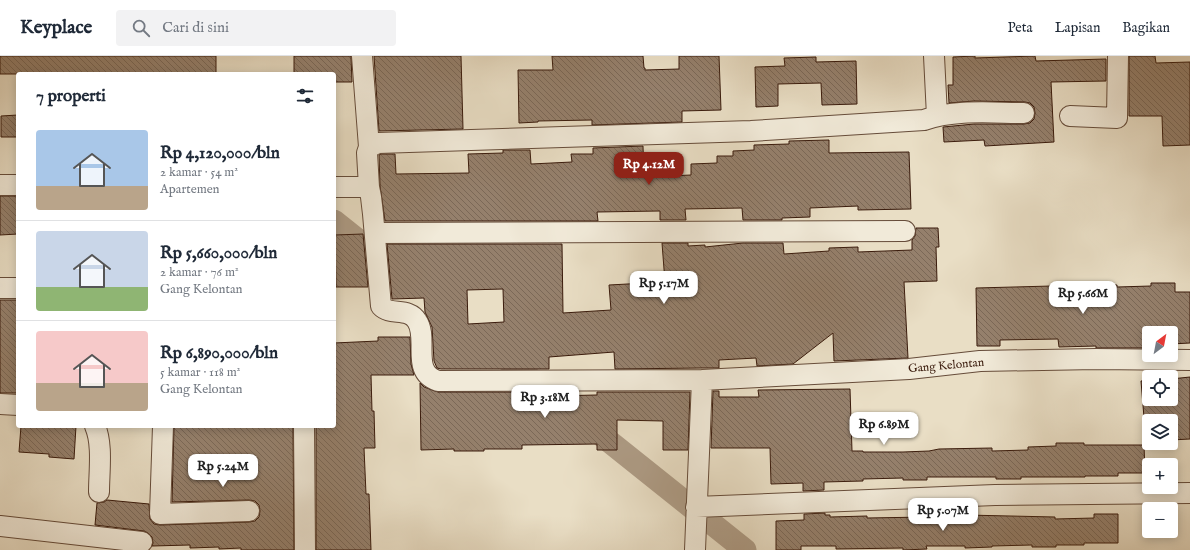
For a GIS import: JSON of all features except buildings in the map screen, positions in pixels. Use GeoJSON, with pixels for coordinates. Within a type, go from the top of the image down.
{"type":"FeatureCollection","features":[{"type":"Feature","properties":{"kind":"street"},"geometry":{"type":"LineString","coordinates":[[362,56],[370,147],[367,153],[369,187],[375,233],[905,231]]}},
{"type":"Feature","properties":{"kind":"street"},"geometry":{"type":"LineString","coordinates":[[934,56],[937,116]]}},
{"type":"Feature","properties":{"kind":"street"},"geometry":{"type":"LineString","coordinates":[[1070,116],[1117,118],[1118,56]]}},
{"type":"Feature","properties":{"kind":"street"},"geometry":{"type":"LineString","coordinates":[[370,147],[378,143],[751,131],[924,120],[937,116],[957,113],[1024,113]]}},
{"type":"Feature","properties":{"kind":"street"},"geometry":{"type":"LineString","coordinates":[[0,185],[16,185]]}},
{"type":"Feature","properties":{"kind":"street"},"geometry":{"type":"LineString","coordinates":[[336,187],[369,187]]}},
{"type":"Feature","properties":{"kind":"street","name":"Gang Kelontan"},"geometry":{"type":"LineString","coordinates":[[375,233],[381,306],[385,311],[406,313],[413,316],[418,321],[420,328],[423,366],[425,372],[431,379],[438,381],[702,380],[909,369],[980,361],[1096,359],[1190,360]]}},
{"type":"Feature","properties":{"kind":"street"},"geometry":{"type":"LineString","coordinates":[[0,288],[16,288]]}},
{"type":"Feature","properties":{"kind":"street"},"geometry":{"type":"LineString","coordinates":[[695,550],[702,380]]}},
{"type":"Feature","properties":{"kind":"street"},"geometry":{"type":"LineString","coordinates":[[0,404],[16,405]]}},
{"type":"Feature","properties":{"kind":"street"},"geometry":{"type":"LineString","coordinates":[[97,428],[99,445],[98,492]]}},
{"type":"Feature","properties":{"kind":"street"},"geometry":{"type":"LineString","coordinates":[[163,428],[160,514],[249,511]]}},
{"type":"Feature","properties":{"kind":"street"},"geometry":{"type":"LineString","coordinates":[[304,428],[305,550]]}},
{"type":"Feature","properties":{"kind":"street"},"geometry":{"type":"LineString","coordinates":[[696,507],[995,494],[1190,493]]}},
{"type":"Feature","properties":{"kind":"street"},"geometry":{"type":"LineString","coordinates":[[0,526],[142,542]]}},
{"type":"Feature","properties":{"kind":"waterway"},"geometry":{"type":"LineString","coordinates":[[336,223],[413,284]]}},
{"type":"Feature","properties":{"kind":"waterway"},"geometry":{"type":"LineString","coordinates":[[495,350],[745,550]]}}]}
